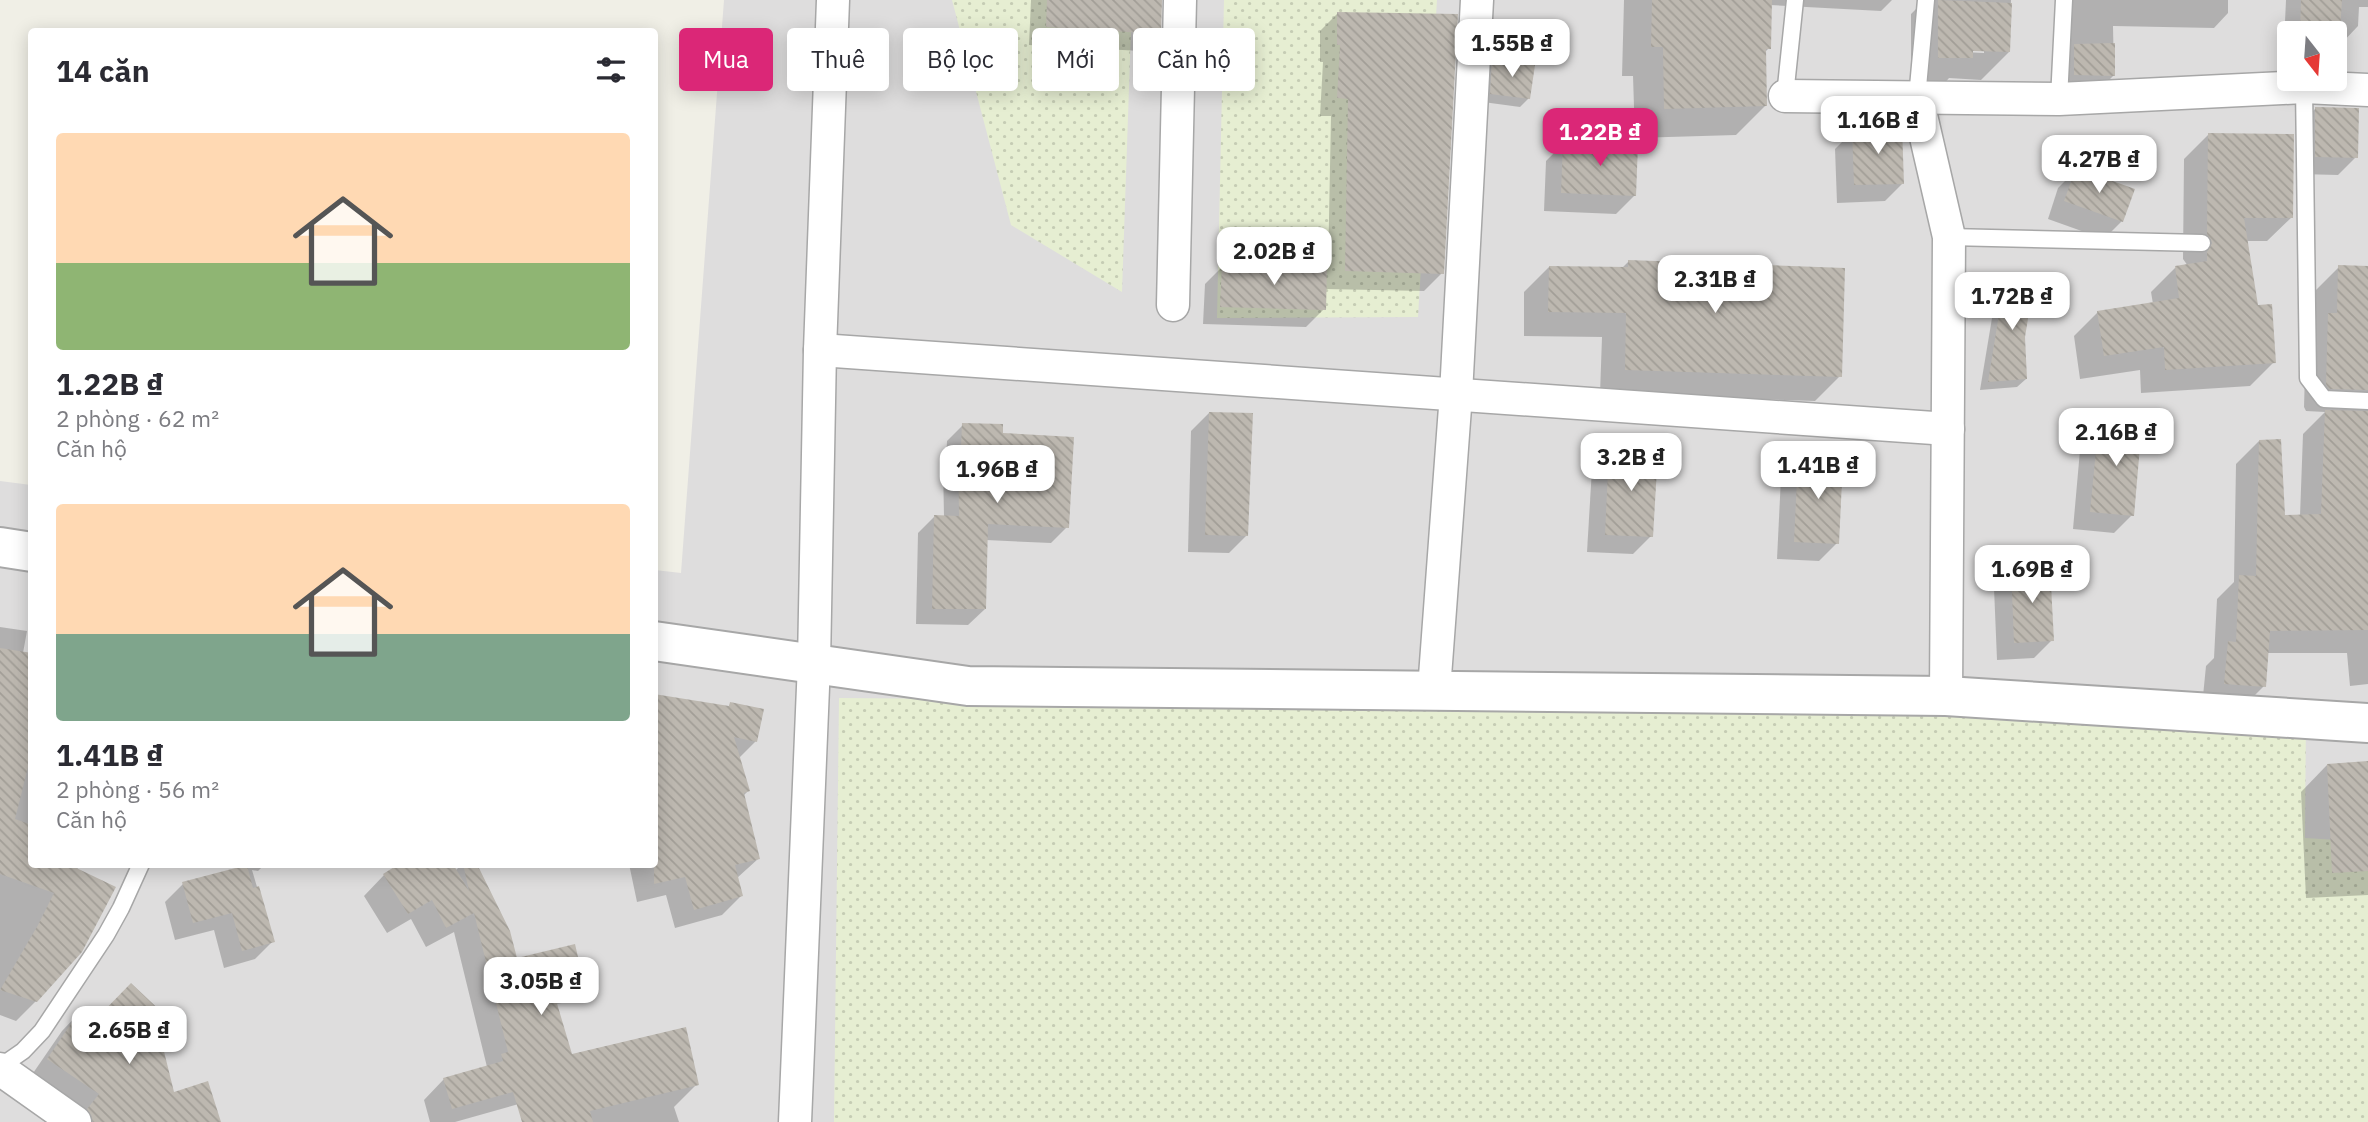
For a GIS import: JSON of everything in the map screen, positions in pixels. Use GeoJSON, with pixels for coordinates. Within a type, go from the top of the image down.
{"type":"FeatureCollection","features":[{"type":"Feature","properties":{"kind":"street"},"geometry":{"type":"LineString","coordinates":[[795,1122],[814,663],[820,350],[833,0]]}},
{"type":"Feature","properties":{"kind":"street"},"geometry":{"type":"LineString","coordinates":[[1173,305],[1180,0]]}},
{"type":"Feature","properties":{"kind":"street"},"geometry":{"type":"LineString","coordinates":[[1434,690],[1456,394],[1477,0]]}},
{"type":"Feature","properties":{"kind":"street"},"geometry":{"type":"LineString","coordinates":[[1785,96],[2059,99],[2277,88]]}},
{"type":"Feature","properties":{"kind":"street"},"geometry":{"type":"LineString","coordinates":[[2347,89],[2368,90]]}},
{"type":"Feature","properties":{"kind":"street"},"geometry":{"type":"LineString","coordinates":[[1917,98],[1949,237],[1946,695]]}},
{"type":"Feature","properties":{"kind":"street"},"geometry":{"type":"LineString","coordinates":[[820,350],[1948,429]]}},
{"type":"Feature","properties":{"kind":"street"},"geometry":{"type":"LineString","coordinates":[[0,547],[28,551]]}},
{"type":"Feature","properties":{"kind":"street"},"geometry":{"type":"LineString","coordinates":[[658,641],[968,686],[1946,695],[2368,723]]}},
{"type":"Feature","properties":{"kind":"street"},"geometry":{"type":"LineString","coordinates":[[0,1068],[75,1122]]}},
{"type":"Feature","properties":{"kind":"lane"},"geometry":{"type":"LineString","coordinates":[[1785,96],[1795,0]]}},
{"type":"Feature","properties":{"kind":"lane"},"geometry":{"type":"LineString","coordinates":[[1917,98],[1926,0]]}},
{"type":"Feature","properties":{"kind":"lane"},"geometry":{"type":"LineString","coordinates":[[2059,99],[2064,0]]}},
{"type":"Feature","properties":{"kind":"lane"},"geometry":{"type":"LineString","coordinates":[[2304,91],[2308,378],[2324,399],[2368,401]]}},
{"type":"Feature","properties":{"kind":"lane"},"geometry":{"type":"LineString","coordinates":[[1949,237],[2202,243]]}},
{"type":"Feature","properties":{"kind":"lane"},"geometry":{"type":"LineString","coordinates":[[0,1068],[23,1051],[42,1031],[106,935],[139,868]]}},
{"type":"Feature","properties":{"kind":"shaded area"},"geometry":{"type":"Polygon","coordinates":[[[724,0],[2368,0],[2368,902],[902,1122],[0,1122],[0,481],[28,485],[28,868],[658,868],[658,570],[681,573],[717,91],[773,91],[773,28],[722,28],[724,0]]]}},
{"type":"Feature","properties":{"kind":"green space"},"geometry":{"type":"Polygon","coordinates":[[[952,0],[1132,0],[1122,292],[1011,225],[976,91],[1018,91],[1018,28],[959,28],[952,0]]]}},
{"type":"Feature","properties":{"kind":"green space"},"geometry":{"type":"Polygon","coordinates":[[[1224,0],[1437,0],[1418,317],[1217,318],[1222,91],[1255,91],[1255,28],[1223,28],[1224,0]]]}},
{"type":"Feature","properties":{"kind":"green space"},"geometry":{"type":"Polygon","coordinates":[[[839,698],[2306,711],[2305,838],[2368,842],[2368,1122],[834,1122],[839,698]]]}},
{"type":"Feature","properties":{"kind":"building"},"geometry":{"type":"Polygon","coordinates":[[[1047,0],[1162,0],[1161,28],[1133,28],[1133,32],[1119,31],[1119,28],[1046,27],[1047,0]]]}},
{"type":"Feature","properties":{"kind":"building"},"geometry":{"type":"Polygon","coordinates":[[[1652,0],[1772,0],[1771,49],[1766,49],[1767,106],[1664,109],[1663,47],[1651,47],[1652,0]]]}},
{"type":"Feature","properties":{"kind":"building"},"geometry":{"type":"Polygon","coordinates":[[[1938,0],[2012,3],[2010,52],[1973,51],[1973,58],[1938,58],[1938,0]]]}},
{"type":"Feature","properties":{"kind":"building"},"geometry":{"type":"Polygon","coordinates":[[[2301,0],[2342,0],[2341,21],[2300,21],[2301,0]]]}},
{"type":"Feature","properties":{"kind":"building"},"geometry":{"type":"Polygon","coordinates":[[[1337,12],[1458,14],[1444,274],[1345,271],[1348,99],[1337,98],[1340,45],[1337,45],[1337,12]]]}},
{"type":"Feature","properties":{"kind":"building"},"geometry":{"type":"Polygon","coordinates":[[[2115,43],[2115,76],[2074,75],[2074,44],[2115,43]]]}},
{"type":"Feature","properties":{"kind":"building"},"geometry":{"type":"Polygon","coordinates":[[[1492,59],[1535,65],[1530,99],[1490,94],[1492,59]]]}},
{"type":"Feature","properties":{"kind":"building"},"geometry":{"type":"Polygon","coordinates":[[[2315,107],[2359,108],[2358,158],[2315,157],[2315,107]]]}},
{"type":"Feature","properties":{"kind":"building"},"geometry":{"type":"Polygon","coordinates":[[[1902,127],[1904,184],[1854,185],[1852,129],[1902,127]]]}},
{"type":"Feature","properties":{"kind":"building"},"geometry":{"type":"Polygon","coordinates":[[[2208,133],[2294,134],[2293,218],[2244,218],[2258,305],[2272,304],[2276,363],[2165,370],[2164,347],[2104,356],[2097,311],[2179,298],[2175,266],[2207,261],[2207,252],[2212,243],[2207,234],[2208,133]]]}},
{"type":"Feature","properties":{"kind":"building"},"geometry":{"type":"Polygon","coordinates":[[[1563,141],[1638,144],[1636,196],[1561,193],[1563,141]]]}},
{"type":"Feature","properties":{"kind":"building"},"geometry":{"type":"Polygon","coordinates":[[[2076,168],[2135,189],[2123,222],[2064,201],[2076,168]]]}},
{"type":"Feature","properties":{"kind":"building"},"geometry":{"type":"Polygon","coordinates":[[[1628,260],[1845,268],[1842,377],[1625,370],[1626,313],[1548,312],[1549,266],[1628,267],[1628,260]]]}},
{"type":"Feature","properties":{"kind":"building"},"geometry":{"type":"Polygon","coordinates":[[[1222,264],[1327,267],[1326,310],[1220,307],[1222,264]]]}},
{"type":"Feature","properties":{"kind":"building"},"geometry":{"type":"Polygon","coordinates":[[[2338,265],[2368,266],[2368,390],[2329,389],[2326,384],[2328,313],[2337,313],[2338,265]]]}},
{"type":"Feature","properties":{"kind":"building"},"geometry":{"type":"Polygon","coordinates":[[[2005,277],[2034,282],[2025,337],[2027,379],[1988,382],[2005,277]]]}},
{"type":"Feature","properties":{"kind":"building"},"geometry":{"type":"Polygon","coordinates":[[[2325,410],[2368,411],[2368,630],[2270,631],[2266,687],[2224,684],[2228,641],[2236,642],[2239,575],[2256,576],[2259,440],[2281,439],[2285,515],[2321,514],[2325,410]]]}},
{"type":"Feature","properties":{"kind":"building"},"geometry":{"type":"Polygon","coordinates":[[[1209,412],[1253,413],[1248,536],[1205,535],[1209,412]]]}},
{"type":"Feature","properties":{"kind":"building"},"geometry":{"type":"Polygon","coordinates":[[[2099,419],[2142,423],[2134,516],[2090,512],[2099,419]]]}},
{"type":"Feature","properties":{"kind":"building"},"geometry":{"type":"Polygon","coordinates":[[[962,423],[1003,424],[1003,433],[1074,437],[1069,528],[988,524],[986,609],[932,609],[934,515],[959,516],[958,447],[961,447],[962,423]]]}},
{"type":"Feature","properties":{"kind":"building"},"geometry":{"type":"Polygon","coordinates":[[[1609,448],[1658,451],[1653,537],[1605,535],[1609,448]]]}},
{"type":"Feature","properties":{"kind":"building"},"geometry":{"type":"Polygon","coordinates":[[[1798,458],[1843,460],[1839,544],[1794,542],[1798,458]]]}},
{"type":"Feature","properties":{"kind":"building"},"geometry":{"type":"Polygon","coordinates":[[[2050,566],[2054,641],[2014,643],[2011,568],[2050,566]]]}},
{"type":"Feature","properties":{"kind":"building"},"geometry":{"type":"Polygon","coordinates":[[[0,648],[28,652],[28,767],[15,819],[28,824],[28,868],[76,868],[116,887],[82,952],[37,1002],[0,990],[54,893],[0,874],[0,648]]]}},
{"type":"Feature","properties":{"kind":"building"},"geometry":{"type":"Polygon","coordinates":[[[658,695],[729,706],[730,702],[764,709],[757,742],[734,737],[750,791],[744,793],[760,859],[735,865],[743,896],[694,910],[685,877],[654,884],[654,868],[658,868],[658,695]]]}},
{"type":"Feature","properties":{"kind":"building"},"geometry":{"type":"Polygon","coordinates":[[[2368,761],[2368,871],[2332,873],[2327,764],[2368,761]]]}},
{"type":"Feature","properties":{"kind":"building"},"geometry":{"type":"Polygon","coordinates":[[[236,868],[248,868],[253,888],[259,886],[275,942],[242,951],[232,913],[193,923],[182,882],[236,868]]]}},
{"type":"Feature","properties":{"kind":"building"},"geometry":{"type":"Polygon","coordinates":[[[393,868],[455,868],[469,891],[464,868],[479,868],[510,931],[517,958],[575,944],[584,983],[553,990],[572,1054],[686,1027],[699,1085],[590,1111],[593,1122],[522,1122],[513,1092],[452,1109],[443,1078],[503,1061],[501,1054],[508,1052],[474,913],[446,928],[432,900],[408,914],[383,874],[393,868]]]}},
{"type":"Feature","properties":{"kind":"building"},"geometry":{"type":"Polygon","coordinates":[[[131,983],[169,1019],[157,1023],[174,1092],[208,1081],[221,1122],[93,1122],[87,1109],[99,1094],[47,1059],[81,1009],[96,1019],[131,983]]]}}]}
